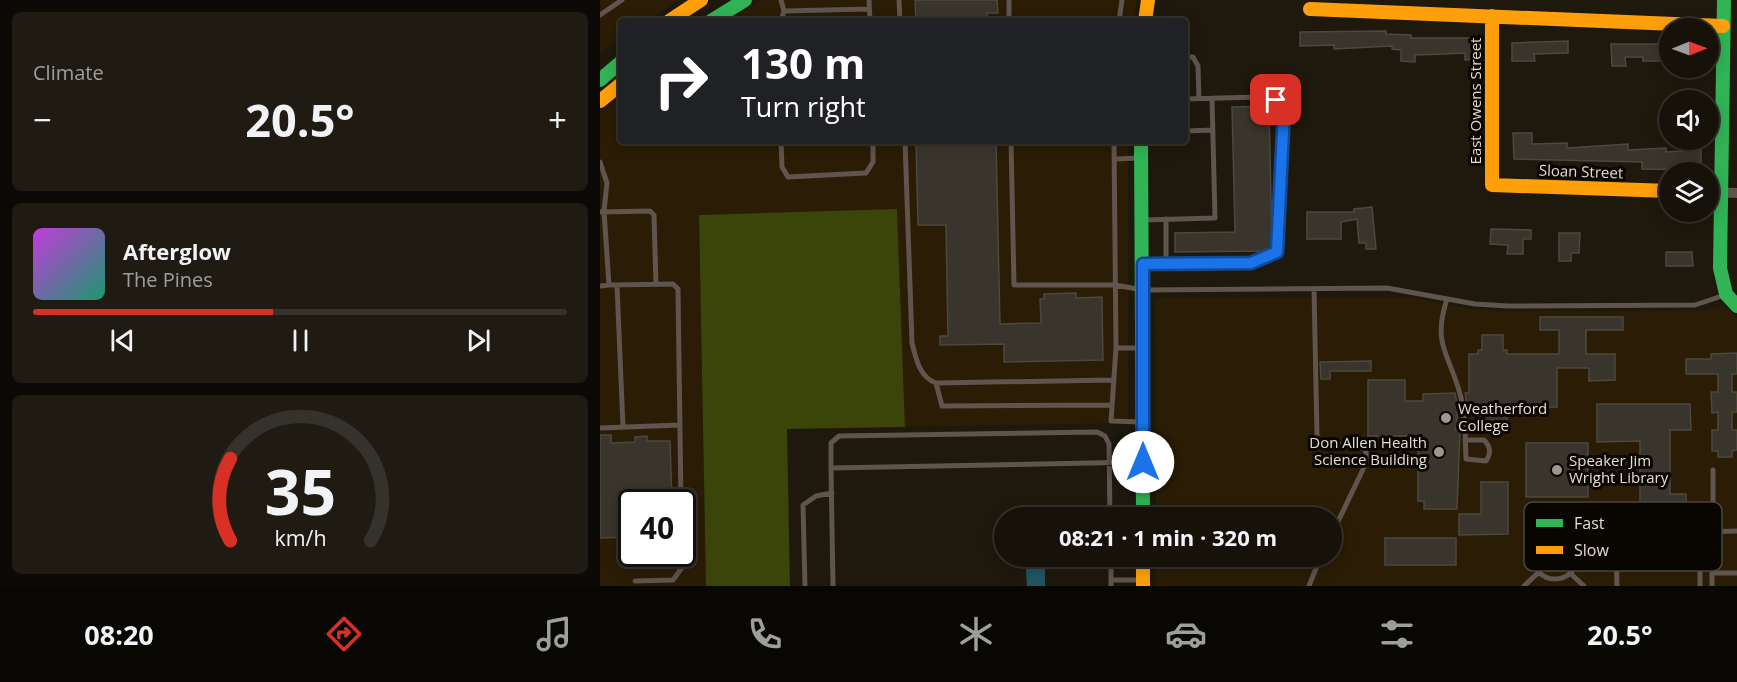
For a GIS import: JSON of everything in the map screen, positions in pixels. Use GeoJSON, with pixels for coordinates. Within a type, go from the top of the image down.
{"type":"FeatureCollection","features":[{"type":"Feature","properties":{"kind":"street"},"geometry":{"type":"LineString","coordinates":[[674,18],[701,0]]}},
{"type":"Feature","properties":{"kind":"street"},"geometry":{"type":"LineString","coordinates":[[727,17],[745,0]]}},
{"type":"Feature","properties":{"kind":"street"},"geometry":{"type":"LineString","coordinates":[[1145,18],[1148,0]]}},
{"type":"Feature","properties":{"kind":"street"},"geometry":{"type":"LineString","coordinates":[[1717,162],[1724,0]]}},
{"type":"Feature","properties":{"kind":"street"},"geometry":{"type":"LineString","coordinates":[[1310,9],[1724,26]]}},
{"type":"Feature","properties":{"kind":"street","name":"East Owens Street"},"geometry":{"type":"LineString","coordinates":[[1492,16],[1492,185]]}},
{"type":"Feature","properties":{"kind":"street"},"geometry":{"type":"LineString","coordinates":[[600,70],[618,56]]}},
{"type":"Feature","properties":{"kind":"street"},"geometry":{"type":"LineString","coordinates":[[600,81],[618,65]]}},
{"type":"Feature","properties":{"kind":"street"},"geometry":{"type":"LineString","coordinates":[[600,101],[618,86]]}},
{"type":"Feature","properties":{"kind":"street"},"geometry":{"type":"LineString","coordinates":[[1141,144],[1143,507]]}},
{"type":"Feature","properties":{"kind":"street","name":"Sloan Street"},"geometry":{"type":"LineString","coordinates":[[1492,185],[1659,191]]}},
{"type":"Feature","properties":{"kind":"street"},"geometry":{"type":"LineString","coordinates":[[1719,192],[1737,193]]}},
{"type":"Feature","properties":{"kind":"street"},"geometry":{"type":"LineString","coordinates":[[1718,222],[1720,268],[1726,294],[1737,306]]}},
{"type":"Feature","properties":{"kind":"street"},"geometry":{"type":"LineString","coordinates":[[1143,567],[1143,583]]}},
{"type":"Feature","properties":{"kind":"lane"},"geometry":{"type":"LineString","coordinates":[[600,15],[622,0]]}},
{"type":"Feature","properties":{"kind":"lane"},"geometry":{"type":"LineString","coordinates":[[781,0],[784,11],[782,18]]}},
{"type":"Feature","properties":{"kind":"lane"},"geometry":{"type":"LineString","coordinates":[[869,0],[870,18]]}},
{"type":"Feature","properties":{"kind":"lane"},"geometry":{"type":"LineString","coordinates":[[899,0],[900,18]]}},
{"type":"Feature","properties":{"kind":"lane"},"geometry":{"type":"LineString","coordinates":[[1009,0],[1009,18]]}},
{"type":"Feature","properties":{"kind":"lane"},"geometry":{"type":"LineString","coordinates":[[1119,18],[1122,0]]}},
{"type":"Feature","properties":{"kind":"lane"},"geometry":{"type":"LineString","coordinates":[[784,11],[869,9]]}},
{"type":"Feature","properties":{"kind":"lane"},"geometry":{"type":"LineString","coordinates":[[1188,57],[1193,57],[1198,66],[1199,99]]}},
{"type":"Feature","properties":{"kind":"lane"},"geometry":{"type":"LineString","coordinates":[[1143,264],[1251,263],[1277,252],[1284,111],[1276,100],[1258,97],[1188,99]]}},
{"type":"Feature","properties":{"kind":"lane"},"geometry":{"type":"LineString","coordinates":[[1142,220],[1215,218],[1212,98]]}},
{"type":"Feature","properties":{"kind":"lane"},"geometry":{"type":"LineString","coordinates":[[1188,131],[1213,130]]}},
{"type":"Feature","properties":{"kind":"lane"},"geometry":{"type":"LineString","coordinates":[[781,144],[782,167],[788,177],[866,172],[873,162],[873,144]]}},
{"type":"Feature","properties":{"kind":"lane"},"geometry":{"type":"LineString","coordinates":[[905,144],[912,343],[918,365],[928,381],[936,383],[1113,380]]}},
{"type":"Feature","properties":{"kind":"lane"},"geometry":{"type":"LineString","coordinates":[[1011,144],[1014,285],[1115,285],[1143,290],[1387,288],[1447,299],[1508,306],[1695,305],[1726,294]]}},
{"type":"Feature","properties":{"kind":"lane"},"geometry":{"type":"LineString","coordinates":[[1114,144],[1116,348],[1111,421],[1143,422]]}},
{"type":"Feature","properties":{"kind":"lane"},"geometry":{"type":"LineString","coordinates":[[1115,159],[1141,158]]}},
{"type":"Feature","properties":{"kind":"lane"},"geometry":{"type":"LineString","coordinates":[[600,162],[607,183],[602,212]]}},
{"type":"Feature","properties":{"kind":"lane"},"geometry":{"type":"LineString","coordinates":[[600,205],[609,285]]}},
{"type":"Feature","properties":{"kind":"lane"},"geometry":{"type":"LineString","coordinates":[[602,212],[650,211],[654,215],[656,284]]}},
{"type":"Feature","properties":{"kind":"lane"},"geometry":{"type":"LineString","coordinates":[[1166,219],[1166,264]]}},
{"type":"Feature","properties":{"kind":"lane"},"geometry":{"type":"LineString","coordinates":[[600,286],[673,284],[678,289],[681,489]]}},
{"type":"Feature","properties":{"kind":"lane"},"geometry":{"type":"LineString","coordinates":[[617,285],[623,427]]}},
{"type":"Feature","properties":{"kind":"lane"},"geometry":{"type":"LineString","coordinates":[[1314,288],[1317,436],[1319,442],[1357,446],[1365,450],[1368,459],[1342,513]]}},
{"type":"Feature","properties":{"kind":"lane"},"geometry":{"type":"LineString","coordinates":[[1447,299],[1440,326],[1440,339],[1460,394],[1466,459],[1478,463],[1486,461],[1490,452],[1489,445],[1484,440],[1465,440]]}},
{"type":"Feature","properties":{"kind":"lane"},"geometry":{"type":"LineString","coordinates":[[1116,348],[1142,348]]}},
{"type":"Feature","properties":{"kind":"lane"},"geometry":{"type":"LineString","coordinates":[[936,383],[942,406],[1112,405]]}},
{"type":"Feature","properties":{"kind":"lane"},"geometry":{"type":"LineString","coordinates":[[600,428],[680,425]]}},
{"type":"Feature","properties":{"kind":"lane"},"geometry":{"type":"LineString","coordinates":[[833,586],[831,444],[839,436],[1097,432],[1105,436],[1109,444],[1110,507]]}},
{"type":"Feature","properties":{"kind":"lane"},"geometry":{"type":"LineString","coordinates":[[831,468],[1143,462]]}},
{"type":"Feature","properties":{"kind":"lane"},"geometry":{"type":"LineString","coordinates":[[1713,470],[1713,502]]}},
{"type":"Feature","properties":{"kind":"lane"},"geometry":{"type":"LineString","coordinates":[[805,586],[803,505],[816,496],[832,493]]}},
{"type":"Feature","properties":{"kind":"lane"},"geometry":{"type":"LineString","coordinates":[[1722,532],[1737,531]]}},
{"type":"Feature","properties":{"kind":"lane"},"geometry":{"type":"LineString","coordinates":[[635,581],[673,580],[681,567]]}},
{"type":"Feature","properties":{"kind":"lane"},"geometry":{"type":"LineString","coordinates":[[1111,567],[1111,583],[1143,583]]}},
{"type":"Feature","properties":{"kind":"lane"},"geometry":{"type":"LineString","coordinates":[[1309,586],[1317,567]]}},
{"type":"Feature","properties":{"kind":"lane"},"geometry":{"type":"LineString","coordinates":[[1617,571],[1617,586]]}},
{"type":"Feature","properties":{"kind":"lane"},"geometry":{"type":"LineString","coordinates":[[1524,586],[1539,572],[1557,579],[1570,573],[1584,586]]}},
{"type":"Feature","properties":{"kind":"lane"},"geometry":{"type":"LineString","coordinates":[[1712,586],[1712,573],[1737,573]]}},
{"type":"Feature","properties":{"kind":"shaded area"},"geometry":{"type":"Polygon","coordinates":[[[600,0],[679,0],[652,18],[618,18],[618,41],[600,53],[600,0]]]}},
{"type":"Feature","properties":{"kind":"shaded area"},"geometry":{"type":"Polygon","coordinates":[[[761,0],[1137,0],[1134,18],[734,18],[761,0]]]}},
{"type":"Feature","properties":{"kind":"shaded area"},"geometry":{"type":"Polygon","coordinates":[[[618,100],[618,144],[1128,144],[1128,423],[905,427],[897,210],[699,215],[706,586],[600,586],[600,113],[618,100]]]}},
{"type":"Feature","properties":{"kind":"shaded area","name":"Weatherford College"},"geometry":{"type":"Polygon","coordinates":[[[1160,297],[1414,298],[1464,308],[1504,311],[1701,311],[1724,305],[1737,318],[1737,586],[1156,586],[1156,567],[1342,567],[1342,507],[1156,507],[1155,302],[1160,297]]]}},
{"type":"Feature","properties":{"kind":"green space"},"geometry":{"type":"Polygon","coordinates":[[[897,209],[905,427],[787,429],[790,586],[706,586],[699,215],[897,209]]]}},
{"type":"Feature","properties":{"kind":"water"},"geometry":{"type":"Polygon","coordinates":[[[1027,567],[1045,567],[1045,586],[1027,586],[1027,567]]]}},
{"type":"Feature","properties":{"kind":"building"},"geometry":{"type":"Polygon","coordinates":[[[915,0],[997,0],[998,13],[987,13],[988,18],[916,18],[915,0]]]}},
{"type":"Feature","properties":{"kind":"building"},"geometry":{"type":"Polygon","coordinates":[[[1386,31],[1386,34],[1411,35],[1411,38],[1477,38],[1477,59],[1465,60],[1465,53],[1415,55],[1415,62],[1401,61],[1401,50],[1392,49],[1392,46],[1334,49],[1334,45],[1300,46],[1300,32],[1386,31]]]}},
{"type":"Feature","properties":{"kind":"building"},"geometry":{"type":"Polygon","coordinates":[[[1568,41],[1568,53],[1534,54],[1535,61],[1512,61],[1512,43],[1568,41]]]}},
{"type":"Feature","properties":{"kind":"building"},"geometry":{"type":"Polygon","coordinates":[[[1611,44],[1659,44],[1659,61],[1643,61],[1643,57],[1625,57],[1626,66],[1612,66],[1611,44]]]}},
{"type":"Feature","properties":{"kind":"building"},"geometry":{"type":"Polygon","coordinates":[[[1269,106],[1272,249],[1266,251],[1175,252],[1175,233],[1235,232],[1232,107],[1269,106]]]}},
{"type":"Feature","properties":{"kind":"building"},"geometry":{"type":"Polygon","coordinates":[[[1513,133],[1532,133],[1532,144],[1567,143],[1567,148],[1628,144],[1628,150],[1659,148],[1666,152],[1701,150],[1701,162],[1659,162],[1659,169],[1642,169],[1642,162],[1514,159],[1513,133]]]}},
{"type":"Feature","properties":{"kind":"building"},"geometry":{"type":"Polygon","coordinates":[[[916,144],[996,144],[1000,324],[1041,323],[1040,299],[1044,299],[1044,294],[1076,293],[1076,298],[1102,297],[1103,360],[1004,362],[1004,344],[940,345],[940,336],[948,336],[946,225],[918,225],[916,144]]]}},
{"type":"Feature","properties":{"kind":"building"},"geometry":{"type":"Polygon","coordinates":[[[1372,207],[1376,249],[1366,249],[1366,243],[1359,243],[1357,219],[1341,222],[1341,239],[1307,239],[1307,212],[1354,212],[1354,209],[1372,207]]]}},
{"type":"Feature","properties":{"kind":"building"},"geometry":{"type":"Polygon","coordinates":[[[1491,229],[1531,230],[1531,239],[1523,239],[1523,254],[1507,254],[1508,245],[1490,244],[1491,229]]]}},
{"type":"Feature","properties":{"kind":"building"},"geometry":{"type":"Polygon","coordinates":[[[1559,233],[1580,233],[1579,253],[1571,253],[1571,261],[1559,261],[1559,233]]]}},
{"type":"Feature","properties":{"kind":"building"},"geometry":{"type":"Polygon","coordinates":[[[1666,252],[1692,252],[1693,266],[1666,266],[1666,252]]]}},
{"type":"Feature","properties":{"kind":"building"},"geometry":{"type":"Polygon","coordinates":[[[1540,317],[1623,317],[1623,330],[1586,330],[1586,354],[1615,354],[1615,380],[1589,381],[1589,368],[1557,368],[1557,407],[1507,408],[1507,422],[1500,429],[1487,429],[1480,422],[1480,408],[1468,408],[1465,393],[1469,393],[1469,354],[1478,354],[1478,350],[1482,350],[1482,335],[1503,335],[1503,350],[1507,350],[1507,354],[1559,354],[1559,330],[1540,330],[1540,317]]]}},
{"type":"Feature","properties":{"kind":"building"},"geometry":{"type":"Polygon","coordinates":[[[1737,353],[1737,374],[1732,374],[1732,392],[1737,392],[1737,412],[1732,412],[1732,430],[1737,430],[1737,450],[1732,451],[1732,457],[1718,457],[1718,451],[1712,451],[1712,430],[1718,430],[1718,412],[1712,413],[1711,392],[1718,392],[1718,374],[1686,374],[1686,359],[1711,359],[1711,354],[1737,353]]]}},
{"type":"Feature","properties":{"kind":"building"},"geometry":{"type":"Polygon","coordinates":[[[1371,361],[1371,371],[1330,371],[1330,379],[1321,379],[1320,362],[1371,361]]]}},
{"type":"Feature","properties":{"kind":"building","name":"Don Allen Health Science Building"},"geometry":{"type":"Polygon","coordinates":[[[1368,380],[1405,380],[1405,401],[1423,401],[1423,394],[1455,393],[1458,408],[1456,430],[1460,430],[1457,509],[1424,509],[1424,501],[1418,501],[1418,436],[1368,436],[1368,380]]]}},
{"type":"Feature","properties":{"kind":"building"},"geometry":{"type":"Polygon","coordinates":[[[1597,404],[1690,404],[1691,430],[1670,430],[1670,494],[1686,494],[1686,502],[1640,502],[1640,441],[1597,442],[1597,404]]]}},
{"type":"Feature","properties":{"kind":"building"},"geometry":{"type":"Polygon","coordinates":[[[600,435],[611,435],[611,443],[635,442],[635,437],[647,436],[647,441],[670,441],[672,489],[618,489],[618,537],[600,538],[600,435]]]}},
{"type":"Feature","properties":{"kind":"building","name":"Speaker Jim Wright Library"},"geometry":{"type":"Polygon","coordinates":[[[1526,443],[1588,443],[1588,497],[1526,497],[1526,443]]]}},
{"type":"Feature","properties":{"kind":"building"},"geometry":{"type":"Polygon","coordinates":[[[1481,482],[1508,482],[1508,534],[1459,535],[1459,514],[1481,514],[1481,482]]]}},
{"type":"Feature","properties":{"kind":"building"},"geometry":{"type":"Polygon","coordinates":[[[1385,538],[1456,538],[1456,565],[1385,565],[1385,538]]]}},
{"type":"Feature","properties":{"kind":"traffic: fast"},"geometry":{"type":"LineString","coordinates":[[716,18],[745,0]]}},
{"type":"Feature","properties":{"kind":"traffic: fast"},"geometry":{"type":"LineString","coordinates":[[1724,0],[1720,268],[1726,294],[1737,306]]}},
{"type":"Feature","properties":{"kind":"traffic: fast"},"geometry":{"type":"LineString","coordinates":[[600,80],[618,65]]}},
{"type":"Feature","properties":{"kind":"traffic: fast"},"geometry":{"type":"LineString","coordinates":[[1141,144],[1143,507]]}},
{"type":"Feature","properties":{"kind":"traffic: slow"},"geometry":{"type":"LineString","coordinates":[[674,18],[701,0]]}},
{"type":"Feature","properties":{"kind":"traffic: slow"},"geometry":{"type":"LineString","coordinates":[[1145,18],[1148,0]]}},
{"type":"Feature","properties":{"kind":"traffic: slow"},"geometry":{"type":"LineString","coordinates":[[1310,9],[1723,26]]}},
{"type":"Feature","properties":{"kind":"traffic: slow"},"geometry":{"type":"LineString","coordinates":[[1492,16],[1492,185],[1659,191]]}},
{"type":"Feature","properties":{"kind":"traffic: slow"},"geometry":{"type":"LineString","coordinates":[[600,101],[618,86]]}},
{"type":"Feature","properties":{"kind":"traffic: slow"},"geometry":{"type":"LineString","coordinates":[[1143,567],[1143,586]]}},
{"type":"Feature","properties":{"kind":"place","name":"Weatherford College"},"geometry":{"type":"Point","coordinates":[1446,418]}},
{"type":"Feature","properties":{"kind":"place","name":"Don Allen Health Science Building"},"geometry":{"type":"Point","coordinates":[1439,452]}},
{"type":"Feature","properties":{"kind":"place","name":"Speaker Jim Wright Library"},"geometry":{"type":"Point","coordinates":[1557,470]}},
{"type":"Feature","properties":{"kind":"route"},"geometry":{"type":"LineString","coordinates":[[1143,462],[1143,264],[1251,263],[1277,252],[1284,111],[1276,100]]}}]}
